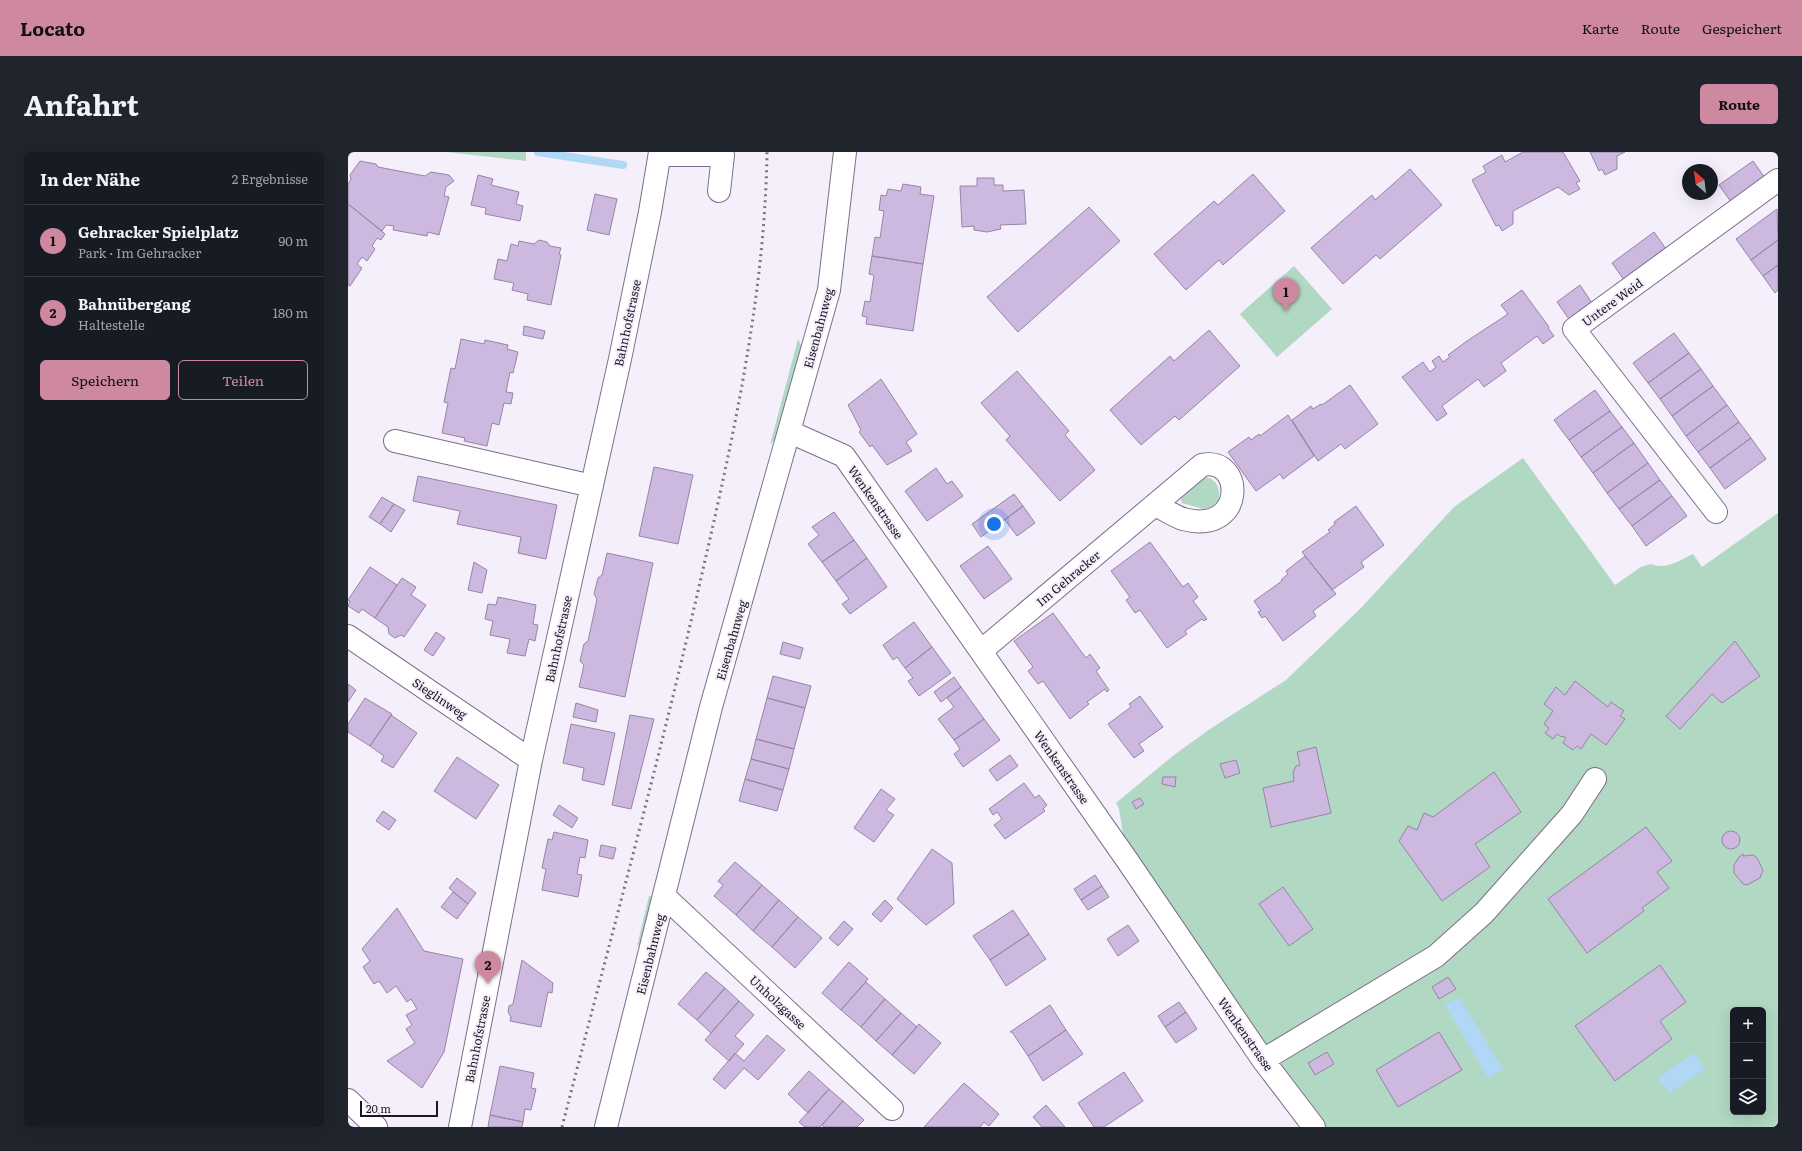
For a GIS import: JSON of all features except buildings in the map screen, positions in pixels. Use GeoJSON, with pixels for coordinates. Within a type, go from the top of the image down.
{"type":"FeatureCollection","features":[{"type":"Feature","properties":{"kind":"street"},"geometry":{"type":"LineString","coordinates":[[845,152],[851,152]]}},
{"type":"Feature","properties":{"kind":"street","name":"Eisenbahnweg"},"geometry":{"type":"LineString","coordinates":[[606,1127],[711,707],[829,290],[845,152]]}},
{"type":"Feature","properties":{"kind":"street"},"geometry":{"type":"LineString","coordinates":[[660,154],[724,154],[719,191]]}},
{"type":"Feature","properties":{"kind":"street","name":"Bahnhofstrasse"},"geometry":{"type":"LineString","coordinates":[[460,1127],[531,760],[592,486],[650,212],[660,154]]}},
{"type":"Feature","properties":{"kind":"street","name":"Untere Weid"},"geometry":{"type":"LineString","coordinates":[[1716,512],[1574,330],[1778,180]]}},
{"type":"Feature","properties":{"kind":"street","name":"Wenkenstrasse"},"geometry":{"type":"LineString","coordinates":[[790,432],[844,456],[981,651],[1263,1060],[1314,1127]]}},
{"type":"Feature","properties":{"kind":"street"},"geometry":{"type":"LineString","coordinates":[[395,441],[592,486]]}},
{"type":"Feature","properties":{"kind":"street","name":"Im Gehracker"},"geometry":{"type":"LineString","coordinates":[[981,651],[1155,505]]}},
{"type":"Feature","properties":{"kind":"street","name":"Sieglinweg"},"geometry":{"type":"LineString","coordinates":[[348,636],[531,760]]}},
{"type":"Feature","properties":{"kind":"street"},"geometry":{"type":"LineString","coordinates":[[1263,1060],[1436,956],[1484,913],[1572,814],[1594,779]]}},
{"type":"Feature","properties":{"kind":"street","name":"Unholzgasse"},"geometry":{"type":"LineString","coordinates":[[664,896],[892,1109]]}},
{"type":"Feature","properties":{"kind":"street"},"geometry":{"type":"LineString","coordinates":[[348,1100],[376,1127]]}},
{"type":"Feature","properties":{"kind":"green space"},"geometry":{"type":"Polygon","coordinates":[[[447,152],[526,152],[526,161],[447,152]]]}},
{"type":"Feature","properties":{"kind":"green space"},"geometry":{"type":"Polygon","coordinates":[[[1294,266],[1332,309],[1277,357],[1240,314],[1294,266]]]}},
{"type":"Feature","properties":{"kind":"green space"},"geometry":{"type":"Polygon","coordinates":[[[798,339],[802,347],[782,431],[770,445],[798,339]]]}},
{"type":"Feature","properties":{"kind":"green space"},"geometry":{"type":"Polygon","coordinates":[[[1523,458],[1615,585],[1641,567],[1651,564],[1657,566],[1667,565],[1693,554],[1702,567],[1778,513],[1778,1127],[1314,1127],[1127,860],[1119,809],[1116,803],[1174,755],[1210,729],[1286,680],[1361,608],[1454,507],[1523,458]]]}},
{"type":"Feature","properties":{"kind":"green space"},"geometry":{"type":"Polygon","coordinates":[[[1204,477],[1213,480],[1219,489],[1218,502],[1207,510],[1182,503],[1180,496],[1204,477]]]}},
{"type":"Feature","properties":{"kind":"green space"},"geometry":{"type":"Polygon","coordinates":[[[649,896],[656,897],[644,941],[637,946],[649,896]]]}},
{"type":"Feature","properties":{"kind":"water"},"geometry":{"type":"Polygon","coordinates":[[[1459,997],[1503,1069],[1488,1078],[1445,1005],[1459,997]]]}},
{"type":"Feature","properties":{"kind":"water"},"geometry":{"type":"Polygon","coordinates":[[[1694,1053],[1705,1069],[1669,1093],[1658,1078],[1694,1053]]]}},
{"type":"Feature","properties":{"kind":"waterway"},"geometry":{"type":"LineString","coordinates":[[538,152],[623,165]]}},
{"type":"Feature","properties":{"kind":"railway"},"geometry":{"type":"LineString","coordinates":[[562,1127],[668,716],[725,473],[754,313],[765,206],[767,152]]}},
{"type":"Feature","properties":{"kind":"place","name":"Gehracker Spielplatz"},"geometry":{"type":"Point","coordinates":[1286,311]}},
{"type":"Feature","properties":{"kind":"place","name":"Bahnübergang"},"geometry":{"type":"Point","coordinates":[488,984]}}]}
